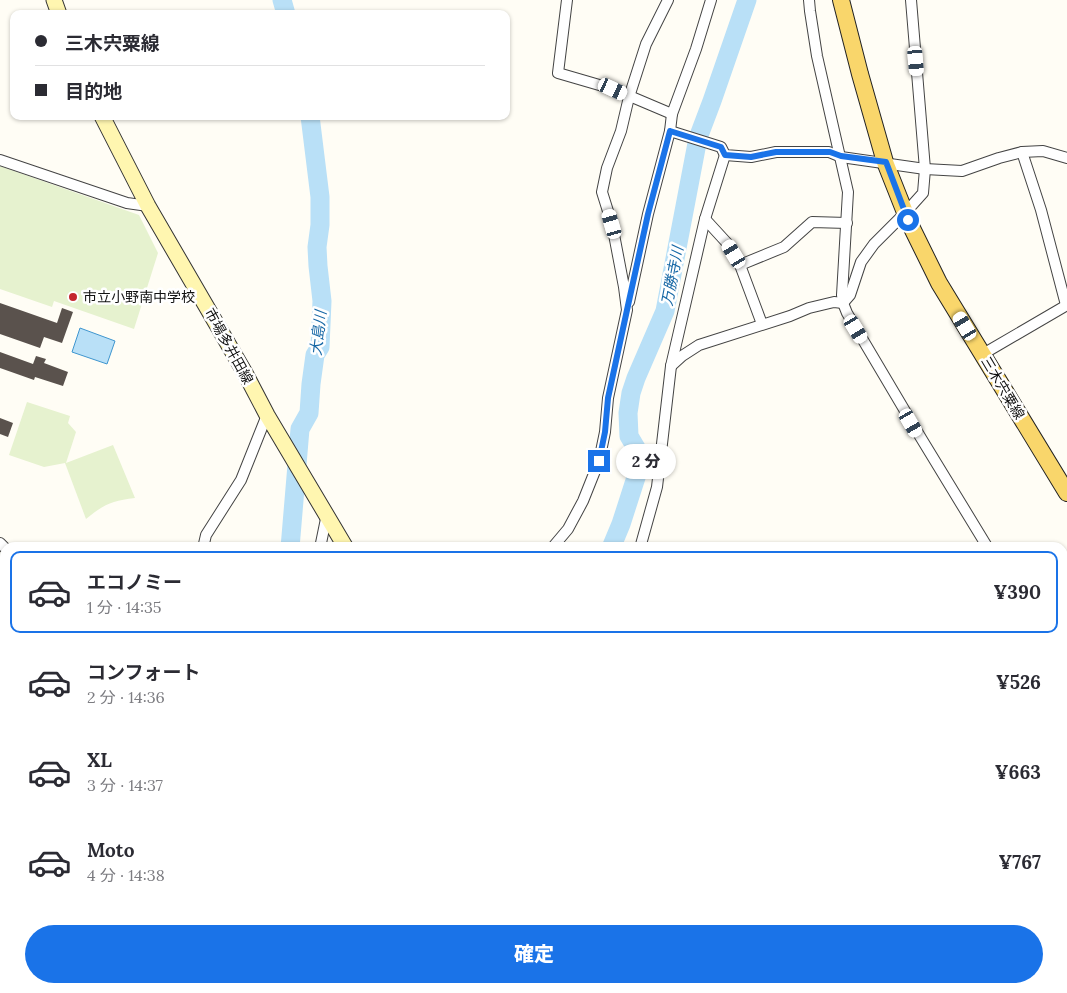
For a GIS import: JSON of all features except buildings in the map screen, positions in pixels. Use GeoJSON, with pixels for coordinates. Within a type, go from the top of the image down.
{"type":"FeatureCollection","features":[{"type":"Feature","properties":{"kind":"main road","name":"三木宍粟線"},"geometry":{"type":"LineString","coordinates":[[842,0],[860,74],[886,162],[905,213],[939,283],[1067,492]]}},
{"type":"Feature","properties":{"kind":"main road","name":"市場多井田線"},"geometry":{"type":"LineString","coordinates":[[104,120],[148,206],[245,373],[267,415],[343,542]]}},
{"type":"Feature","properties":{"kind":"street"},"geometry":{"type":"LineString","coordinates":[[567,0],[558,73],[613,89],[672,114]]}},
{"type":"Feature","properties":{"kind":"street"},"geometry":{"type":"LineString","coordinates":[[627,310],[613,233],[602,192],[607,168],[621,131],[629,97],[646,44],[668,0]]}},
{"type":"Feature","properties":{"kind":"street"},"geometry":{"type":"LineString","coordinates":[[557,542],[568,529],[583,501],[599,461],[605,432],[608,398],[648,214],[670,131],[672,114],[696,49],[711,0]]}},
{"type":"Feature","properties":{"kind":"street"},"geometry":{"type":"LineString","coordinates":[[809,0],[817,56],[848,192],[843,303],[920,438],[984,542]]}},
{"type":"Feature","properties":{"kind":"street"},"geometry":{"type":"LineString","coordinates":[[843,303],[850,295],[861,262],[874,244],[923,193],[925,169],[911,0]]}},
{"type":"Feature","properties":{"kind":"street"},"geometry":{"type":"LineString","coordinates":[[670,131],[723,151],[751,157],[776,152],[830,152],[841,156],[925,169],[962,171],[1022,152],[1043,151],[1067,158]]}},
{"type":"Feature","properties":{"kind":"street"},"geometry":{"type":"LineString","coordinates":[[642,542],[657,487],[671,366],[705,219],[723,151]]}},
{"type":"Feature","properties":{"kind":"street"},"geometry":{"type":"LineString","coordinates":[[982,354],[1066,305],[1041,210],[1022,152]]}},
{"type":"Feature","properties":{"kind":"street"},"geometry":{"type":"LineString","coordinates":[[0,160],[128,203],[148,206]]}},
{"type":"Feature","properties":{"kind":"street"},"geometry":{"type":"LineString","coordinates":[[705,219],[727,243],[740,265],[762,324]]}},
{"type":"Feature","properties":{"kind":"street"},"geometry":{"type":"LineString","coordinates":[[740,265],[784,247],[812,222],[846,223]]}},
{"type":"Feature","properties":{"kind":"street"},"geometry":{"type":"LineString","coordinates":[[671,366],[699,345],[790,316],[809,308],[834,302],[843,303]]}},
{"type":"Feature","properties":{"kind":"street"},"geometry":{"type":"LineString","coordinates":[[204,542],[206,535],[241,480],[267,415]]}},
{"type":"Feature","properties":{"kind":"street"},"geometry":{"type":"LineString","coordinates":[[321,542],[327,514]]}},
{"type":"Feature","properties":{"kind":"green space"},"geometry":{"type":"Polygon","coordinates":[[[0,166],[139,215],[158,253],[134,329],[54,301],[52,307],[0,289],[0,166]]]}},
{"type":"Feature","properties":{"kind":"green space"},"geometry":{"type":"Polygon","coordinates":[[[27,402],[70,416],[68,423],[76,432],[66,463],[113,445],[135,498],[109,504],[86,519],[65,463],[44,467],[9,455],[27,402]]]}},
{"type":"Feature","properties":{"kind":"water"},"geometry":{"type":"Polygon","coordinates":[[[80,328],[115,341],[107,364],[72,352],[80,328]]]}},
{"type":"Feature","properties":{"kind":"waterway","name":"大島川"},"geometry":{"type":"LineString","coordinates":[[282,0],[285,10]]}},
{"type":"Feature","properties":{"kind":"waterway","name":"万勝寺川"},"geometry":{"type":"LineString","coordinates":[[614,542],[640,465],[639,453],[629,436],[628,413],[631,393],[665,311],[698,138],[747,0]]}},
{"type":"Feature","properties":{"kind":"waterway","name":"大島川"},"geometry":{"type":"LineString","coordinates":[[291,542],[300,429],[309,413],[315,355],[320,347],[322,301],[317,247],[320,225],[320,197],[310,120]]}},
{"type":"Feature","properties":{"kind":"place","name":"市立小野南中学校"},"geometry":{"type":"Point","coordinates":[73,297]}},
{"type":"Feature","properties":{"kind":"route"},"geometry":{"type":"LineString","coordinates":[[599,461],[605,432],[608,398],[648,214],[670,131],[721,147],[725,155],[751,157],[776,152],[830,152],[841,156],[886,162],[908,220]]}}]}
